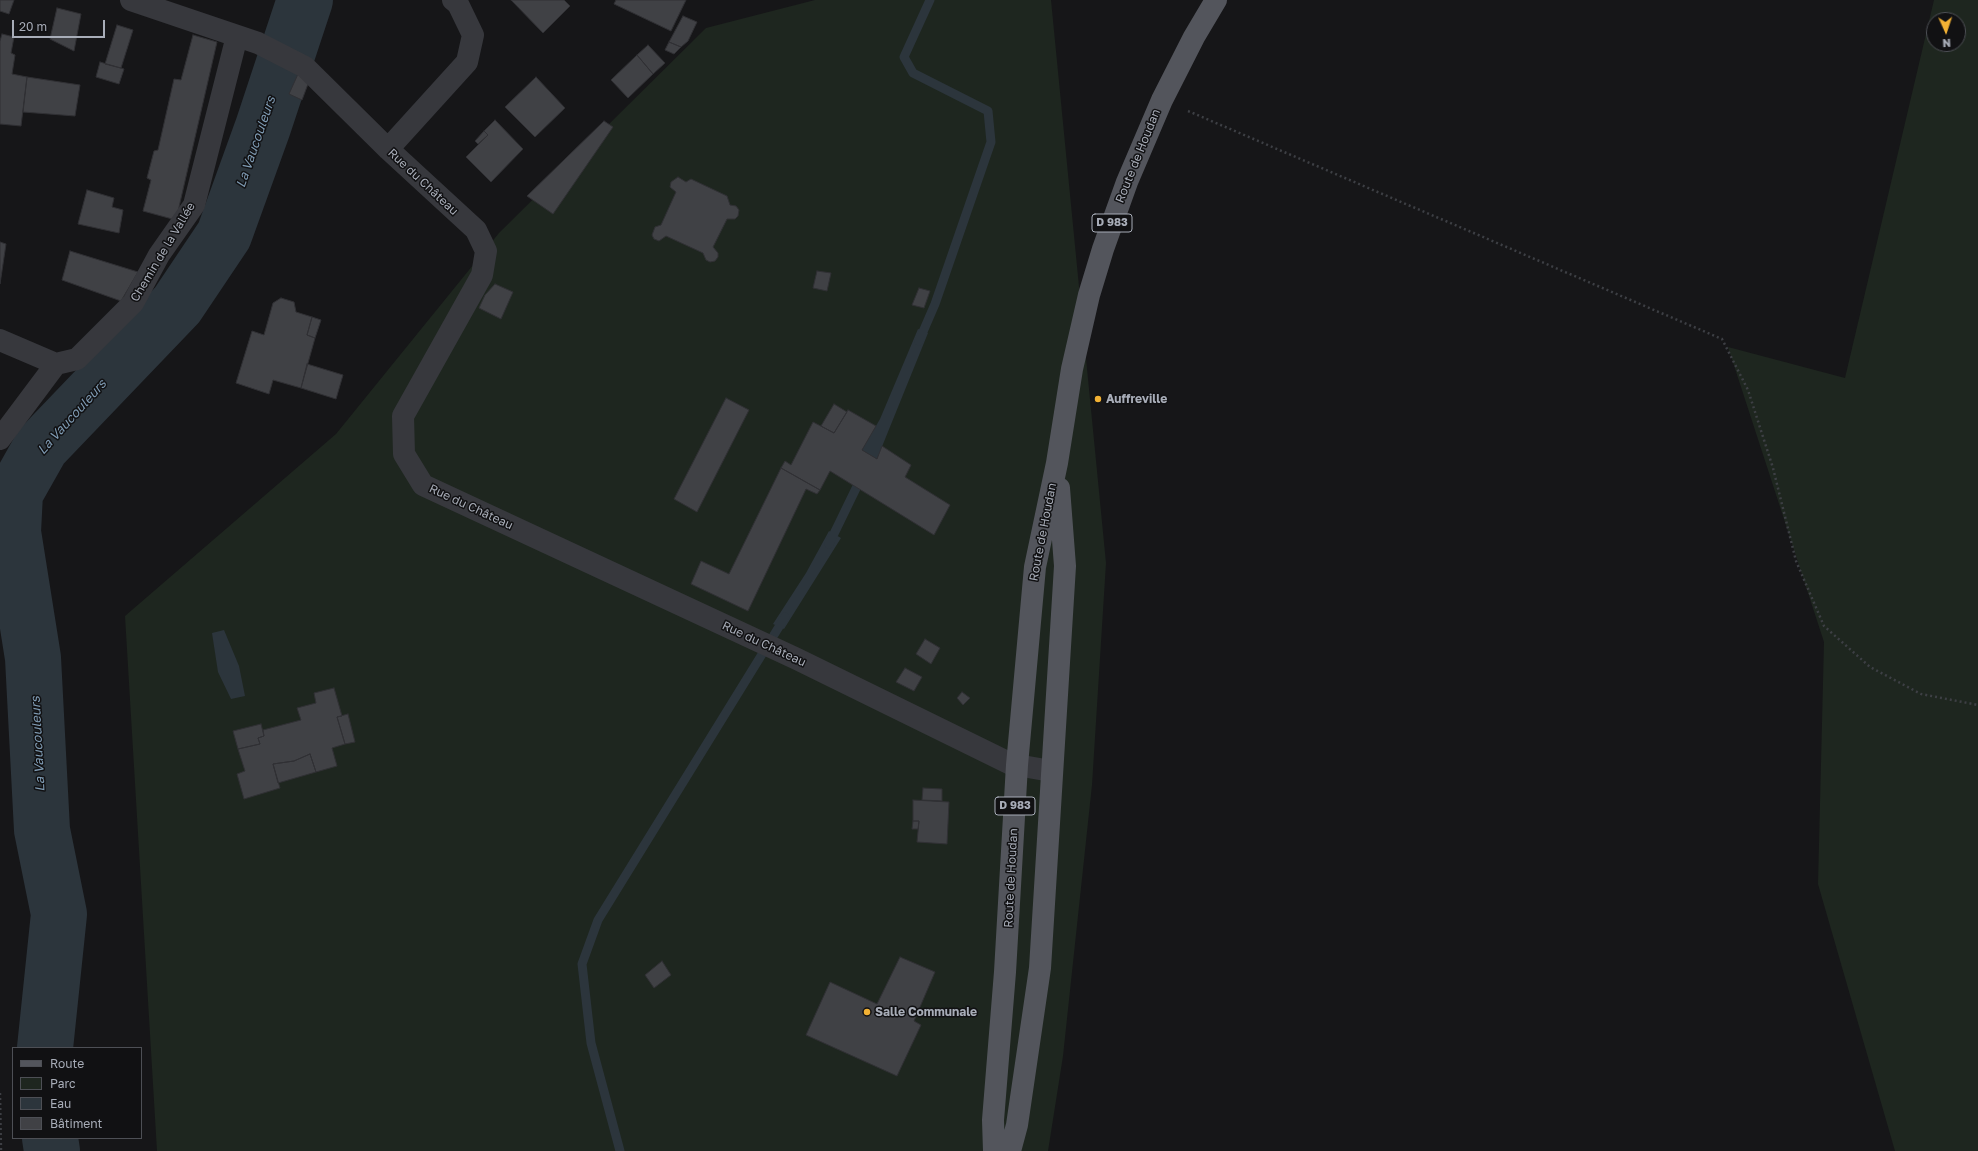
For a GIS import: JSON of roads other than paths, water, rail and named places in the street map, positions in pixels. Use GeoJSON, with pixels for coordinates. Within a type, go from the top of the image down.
{"type":"FeatureCollection","features":[{"type":"Feature","properties":{"kind":"main road","name":"Route de Houdan"},"geometry":{"type":"LineString","coordinates":[[994,1151],[994,1120],[1005,972],[1017,765],[1035,567],[1057,463],[1072,369],[1091,288],[1118,207],[1162,100],[1194,37],[1216,0]]}},
{"type":"Feature","properties":{"kind":"main road","name":"Route de Houdan"},"geometry":{"type":"LineString","coordinates":[[1010,1151],[1017,1125],[1040,968],[1051,771],[1065,566],[1057,463]]}},
{"type":"Feature","properties":{"kind":"street","name":"Rue du Château"},"geometry":{"type":"LineString","coordinates":[[131,0],[258,43],[305,67],[388,149],[476,230],[486,251],[482,275],[403,416],[404,454],[423,485],[749,636],[879,700],[1017,765],[1051,771]]}},
{"type":"Feature","properties":{"kind":"street"},"geometry":{"type":"LineString","coordinates":[[388,149],[467,62],[473,35],[458,4],[453,0]]}},
{"type":"Feature","properties":{"kind":"street","name":"Chemin de la Vallée"},"geometry":{"type":"LineString","coordinates":[[56,364],[77,359],[133,303],[159,255],[194,205],[237,36]]}},
{"type":"Feature","properties":{"kind":"street"},"geometry":{"type":"LineString","coordinates":[[0,340],[56,364],[0,439]]}},
{"type":"Feature","properties":{"kind":"water"},"geometry":{"type":"Polygon","coordinates":[[[918,329],[928,333],[877,459],[862,450],[880,419],[918,329]]]}},
{"type":"Feature","properties":{"kind":"water"},"geometry":{"type":"Polygon","coordinates":[[[829,531],[841,538],[784,629],[773,624],[806,573],[829,531]]]}},
{"type":"Feature","properties":{"kind":"water"},"geometry":{"type":"Polygon","coordinates":[[[224,630],[239,666],[245,696],[231,699],[218,672],[212,633],[224,630]]]}},
{"type":"Feature","properties":{"kind":"waterway","name":"La Vaucouleurs"},"geometry":{"type":"LineString","coordinates":[[45,1047],[59,914],[42,830],[33,658],[13,532],[15,493],[41,447],[177,305],[224,235],[263,127],[305,0]]}},
{"type":"Feature","properties":{"kind":"waterway"},"geometry":{"type":"LineString","coordinates":[[919,341],[935,304],[991,142],[988,111],[913,73],[904,57],[930,0]]}},
{"type":"Feature","properties":{"kind":"waterway"},"geometry":{"type":"LineString","coordinates":[[829,544],[862,476]]}},
{"type":"Feature","properties":{"kind":"waterway"},"geometry":{"type":"LineString","coordinates":[[620,1151],[591,1043],[582,964],[598,920],[785,617]]}},
{"type":"Feature","properties":{"kind":"waterway","name":"La Vaucouleurs"},"geometry":{"type":"LineString","coordinates":[[50,1139],[52,1151]]}},
{"type":"Feature","properties":{"kind":"place","name":"Auffreville"},"geometry":{"type":"Point","coordinates":[1098,399]}},
{"type":"Feature","properties":{"kind":"place","name":"Salle Communale"},"geometry":{"type":"Point","coordinates":[867,1012]}}]}
